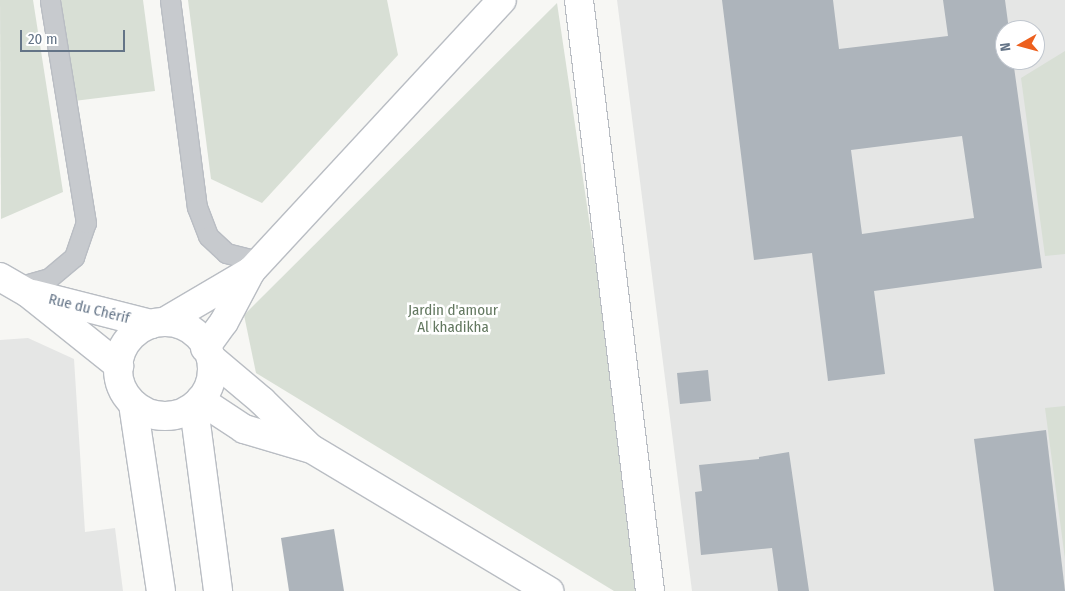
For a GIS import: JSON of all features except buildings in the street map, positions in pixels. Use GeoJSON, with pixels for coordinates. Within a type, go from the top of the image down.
{"type":"FeatureCollection","features":[{"type":"Feature","properties":{"kind":"street"},"geometry":{"type":"LineString","coordinates":[[133,404],[146,413],[162,416],[178,415],[197,404],[212,379],[208,353],[256,266],[502,0]]}},
{"type":"Feature","properties":{"kind":"street"},"geometry":{"type":"LineString","coordinates":[[579,0],[650,591]]}},
{"type":"Feature","properties":{"kind":"street"},"geometry":{"type":"LineString","coordinates":[[161,591],[133,404],[120,380],[118,366],[128,340],[256,266]]}},
{"type":"Feature","properties":{"kind":"street","name":"Rue du Chérif"},"geometry":{"type":"LineString","coordinates":[[15,286],[158,323]]}},
{"type":"Feature","properties":{"kind":"street","name":"Rue du Chérif"},"geometry":{"type":"LineString","coordinates":[[15,286],[118,366]]}},
{"type":"Feature","properties":{"kind":"street"},"geometry":{"type":"LineString","coordinates":[[158,323],[191,330],[208,353],[262,401],[310,448],[549,591]]}},
{"type":"Feature","properties":{"kind":"street"},"geometry":{"type":"LineString","coordinates":[[197,404],[244,429],[310,448]]}},
{"type":"Feature","properties":{"kind":"street"},"geometry":{"type":"LineString","coordinates":[[197,404],[218,591]]}},
{"type":"Feature","properties":{"kind":"lane"},"geometry":{"type":"LineString","coordinates":[[15,286],[50,278],[74,257],[86,223],[50,0]]}},
{"type":"Feature","properties":{"kind":"lane"},"geometry":{"type":"LineString","coordinates":[[170,0],[197,207],[208,236],[226,253],[256,266]]}},
{"type":"Feature","properties":{"kind":"shaded area"},"geometry":{"type":"Polygon","coordinates":[[[617,0],[1065,0],[1065,591],[692,591],[617,0]]]}},
{"type":"Feature","properties":{"kind":"shaded area"},"geometry":{"type":"Polygon","coordinates":[[[28,338],[74,359],[85,532],[115,528],[123,591],[0,591],[0,340],[28,338]]]}},
{"type":"Feature","properties":{"kind":"green space"},"geometry":{"type":"Polygon","coordinates":[[[0,0],[33,0],[63,192],[1,219],[0,0]]]}},
{"type":"Feature","properties":{"kind":"green space"},"geometry":{"type":"Polygon","coordinates":[[[61,0],[143,0],[155,91],[74,101],[61,0]]]}},
{"type":"Feature","properties":{"kind":"green space"},"geometry":{"type":"Polygon","coordinates":[[[188,0],[387,0],[398,55],[262,203],[211,179],[188,0]]]}},
{"type":"Feature","properties":{"kind":"green space","name":"Jardin d'amour Al khadikha"},"geometry":{"type":"Polygon","coordinates":[[[557,3],[644,591],[614,591],[256,373],[244,315],[557,3]]]}},
{"type":"Feature","properties":{"kind":"green space"},"geometry":{"type":"Polygon","coordinates":[[[1065,51],[1065,254],[1045,256],[1021,78],[1034,70],[1045,70],[1045,63],[1065,51]]]}},
{"type":"Feature","properties":{"kind":"green space"},"geometry":{"type":"Polygon","coordinates":[[[1065,406],[1065,559],[1045,408],[1065,406]]]}}]}
